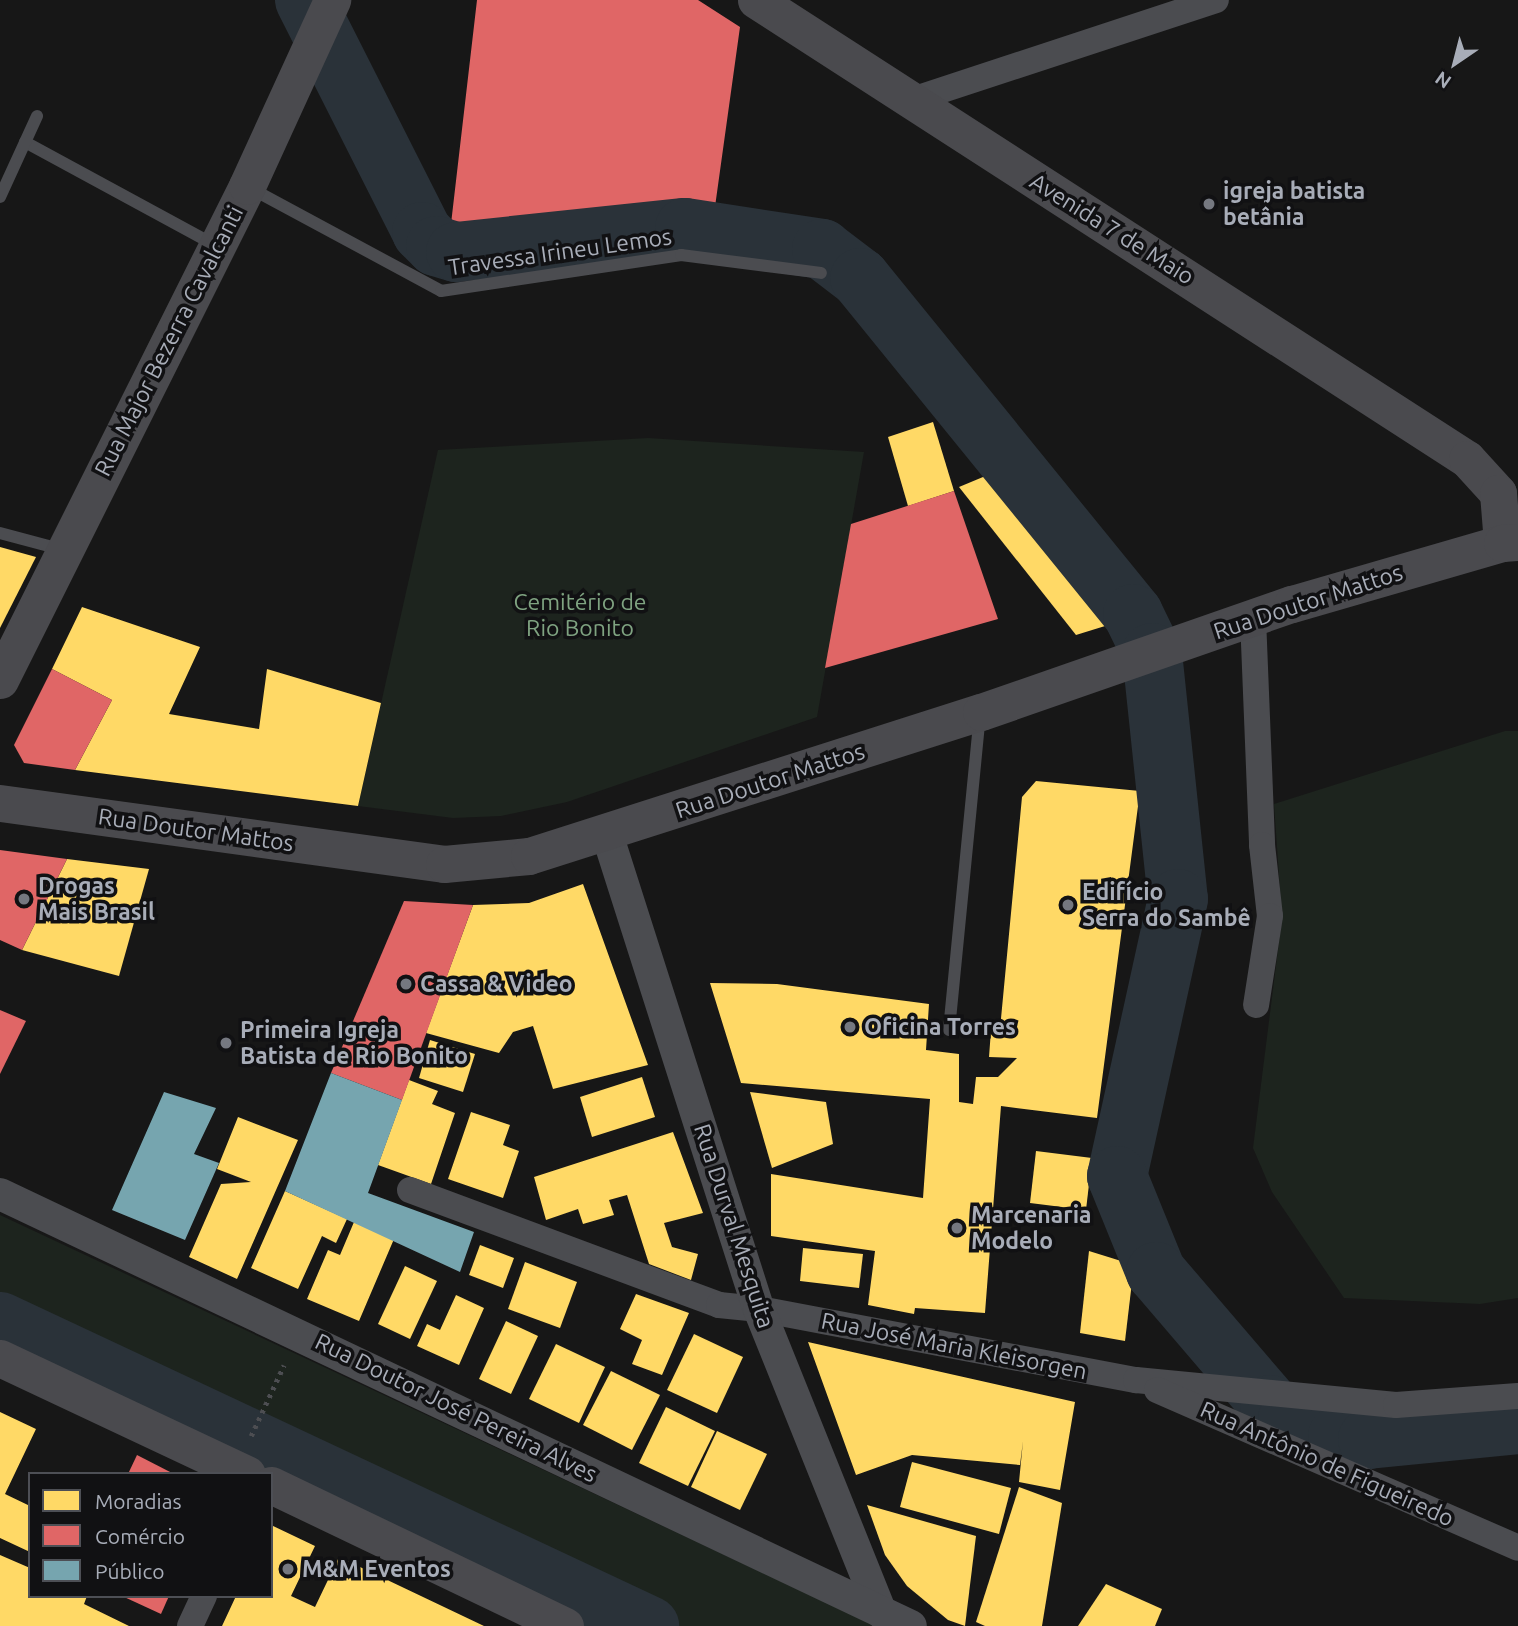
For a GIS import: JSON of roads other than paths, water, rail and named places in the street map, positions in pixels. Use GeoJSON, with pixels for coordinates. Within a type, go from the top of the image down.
{"type":"FeatureCollection","features":[{"type":"Feature","properties":{"kind":"main road","name":"Avenida 7 de Maio"},"geometry":{"type":"LineString","coordinates":[[756,0],[1467,459],[1498,493],[1510,542]]}},
{"type":"Feature","properties":{"kind":"main road","name":"Rua Major Bezerra Cavalcanti"},"geometry":{"type":"LineString","coordinates":[[0,680],[247,186],[330,5]]}},
{"type":"Feature","properties":{"kind":"main road","name":"Avenida 7 de Maio"},"geometry":{"type":"LineString","coordinates":[[1467,459],[1518,475]]}},
{"type":"Feature","properties":{"kind":"main road","name":"Rua Doutor Mattos"},"geometry":{"type":"LineString","coordinates":[[0,803],[444,864],[529,856],[607,834],[981,712],[1253,618],[1510,542]]}},
{"type":"Feature","properties":{"kind":"main road"},"geometry":{"type":"LineString","coordinates":[[0,1358],[243,1472]]}},
{"type":"Feature","properties":{"kind":"main road"},"geometry":{"type":"LineString","coordinates":[[273,1486],[565,1626]]}},
{"type":"Feature","properties":{"kind":"street"},"geometry":{"type":"LineString","coordinates":[[909,101],[1216,0]]}},
{"type":"Feature","properties":{"kind":"street"},"geometry":{"type":"LineString","coordinates":[[1253,618],[1262,845],[1270,916],[1256,1005]]}},
{"type":"Feature","properties":{"kind":"street","name":"Rua Durval Mesquita"},"geometry":{"type":"LineString","coordinates":[[607,834],[760,1309],[881,1612]]}},
{"type":"Feature","properties":{"kind":"street","name":"Rua José Maria Kleisorgen"},"geometry":{"type":"LineString","coordinates":[[410,1190],[719,1305],[760,1309],[1136,1380],[1396,1405],[1518,1396]]}},
{"type":"Feature","properties":{"kind":"street","name":"Rua Doutor José Pereira Alves"},"geometry":{"type":"LineString","coordinates":[[0,1194],[298,1332],[911,1626]]}},
{"type":"Feature","properties":{"kind":"street","name":"Rua Antônio de Figueiredo"},"geometry":{"type":"LineString","coordinates":[[1136,1380],[1518,1548]]}},
{"type":"Feature","properties":{"kind":"street"},"geometry":{"type":"LineString","coordinates":[[190,1626],[203,1598]]}},
{"type":"Feature","properties":{"kind":"lane"},"geometry":{"type":"LineString","coordinates":[[0,197],[37,117]]}},
{"type":"Feature","properties":{"kind":"lane"},"geometry":{"type":"LineString","coordinates":[[25,142],[217,246]]}},
{"type":"Feature","properties":{"kind":"lane","name":"Travessa Irineu Lemos"},"geometry":{"type":"LineString","coordinates":[[247,186],[441,291],[681,255],[821,273]]}},
{"type":"Feature","properties":{"kind":"lane"},"geometry":{"type":"LineString","coordinates":[[0,533],[64,550]]}},
{"type":"Feature","properties":{"kind":"lane"},"geometry":{"type":"LineString","coordinates":[[948,1030],[981,712]]}},
{"type":"Feature","properties":{"kind":"waterway"},"geometry":{"type":"LineString","coordinates":[[305,0],[422,232],[436,246],[456,252],[685,228],[822,249],[860,278],[1133,614],[1152,653],[1178,899],[1117,1176],[1156,1272],[1270,1405],[1288,1419],[1338,1436],[1368,1439],[1518,1424]]}},
{"type":"Feature","properties":{"kind":"waterway"},"geometry":{"type":"LineString","coordinates":[[0,1322],[649,1626]]}},
{"type":"Feature","properties":{"kind":"place","name":"igreja batista betânia"},"geometry":{"type":"Point","coordinates":[1209,204]}},
{"type":"Feature","properties":{"kind":"place","name":"Drogas Mais Brasil"},"geometry":{"type":"Point","coordinates":[24,899]}},
{"type":"Feature","properties":{"kind":"place","name":"Edifício Serra do Sambê"},"geometry":{"type":"Point","coordinates":[1068,905]}},
{"type":"Feature","properties":{"kind":"place","name":"Cassa & Video"},"geometry":{"type":"Point","coordinates":[406,984]}},
{"type":"Feature","properties":{"kind":"place","name":"Oficina Torres"},"geometry":{"type":"Point","coordinates":[850,1027]}},
{"type":"Feature","properties":{"kind":"place","name":"Primeira Igreja Batista de Rio Bonito"},"geometry":{"type":"Point","coordinates":[226,1043]}},
{"type":"Feature","properties":{"kind":"place","name":"Marcenaria Modelo"},"geometry":{"type":"Point","coordinates":[957,1228]}},
{"type":"Feature","properties":{"kind":"place","name":"M&M Eventos"},"geometry":{"type":"Point","coordinates":[288,1569]}},
{"type":"Feature","properties":{"kind":"park label","name":"Cemitério de Rio Bonito"},"geometry":{"type":"Point","coordinates":[580,615]}}]}
